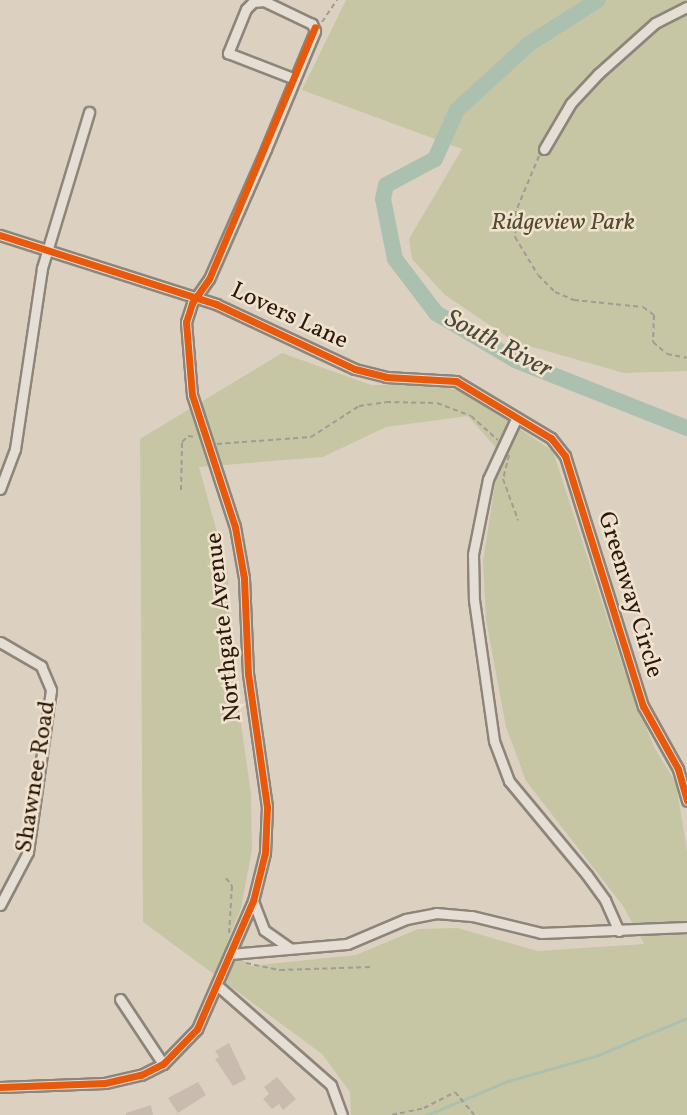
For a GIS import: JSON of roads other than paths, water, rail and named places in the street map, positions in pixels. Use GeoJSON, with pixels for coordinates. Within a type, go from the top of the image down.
{"type":"FeatureCollection","features":[{"type":"Feature","properties":{"kind":"street","name":"Northgate Avenue"},"geometry":{"type":"LineString","coordinates":[[0,1087],[105,1083],[141,1075],[163,1064],[193,1035],[218,986],[253,901],[265,853],[267,807],[248,674],[243,578],[235,527],[204,441],[192,396],[186,337],[188,314],[209,279],[295,79],[315,29],[264,1],[253,2],[228,49],[233,58],[295,79]]}},
{"type":"Feature","properties":{"kind":"street"},"geometry":{"type":"LineString","coordinates":[[544,149],[571,103],[598,74],[655,23],[687,7]]}},
{"type":"Feature","properties":{"kind":"street"},"geometry":{"type":"LineString","coordinates":[[0,489],[15,449],[47,248],[89,112]]}},
{"type":"Feature","properties":{"kind":"street","name":"Lovers Lane"},"geometry":{"type":"LineString","coordinates":[[0,235],[196,297],[355,369],[386,377],[456,381],[483,393],[516,419]]}},
{"type":"Feature","properties":{"kind":"street"},"geometry":{"type":"LineString","coordinates":[[516,419],[502,444],[477,522],[473,578],[498,756],[509,781],[606,900],[619,931]]}},
{"type":"Feature","properties":{"kind":"street","name":"Greenway Circle"},"geometry":{"type":"LineString","coordinates":[[516,419],[551,438],[563,451],[643,706],[678,769],[687,801]]}},
{"type":"Feature","properties":{"kind":"street","name":"Shawnee Road"},"geometry":{"type":"LineString","coordinates":[[0,642],[24,654],[46,672],[51,690],[28,852],[0,905]]}},
{"type":"Feature","properties":{"kind":"street"},"geometry":{"type":"LineString","coordinates":[[253,901],[264,930],[292,948]]}},
{"type":"Feature","properties":{"kind":"street"},"geometry":{"type":"LineString","coordinates":[[230,954],[347,944],[406,919],[436,913],[472,916],[541,933],[687,927]]}},
{"type":"Feature","properties":{"kind":"street"},"geometry":{"type":"LineString","coordinates":[[218,986],[331,1085],[342,1115]]}},
{"type":"Feature","properties":{"kind":"street"},"geometry":{"type":"LineString","coordinates":[[120,999],[163,1064]]}},
{"type":"Feature","properties":{"kind":"waterway","name":"South River"},"geometry":{"type":"LineString","coordinates":[[598,0],[529,44],[457,110],[435,159],[386,185],[383,199],[395,259],[436,313],[515,360],[687,428]]}},
{"type":"Feature","properties":{"kind":"waterway"},"geometry":{"type":"LineString","coordinates":[[427,1115],[508,1081],[596,1056],[687,1018]]}},
{"type":"Feature","properties":{"kind":"park label","name":"Ridgeview Park"},"geometry":{"type":"Point","coordinates":[563,224]}}]}
